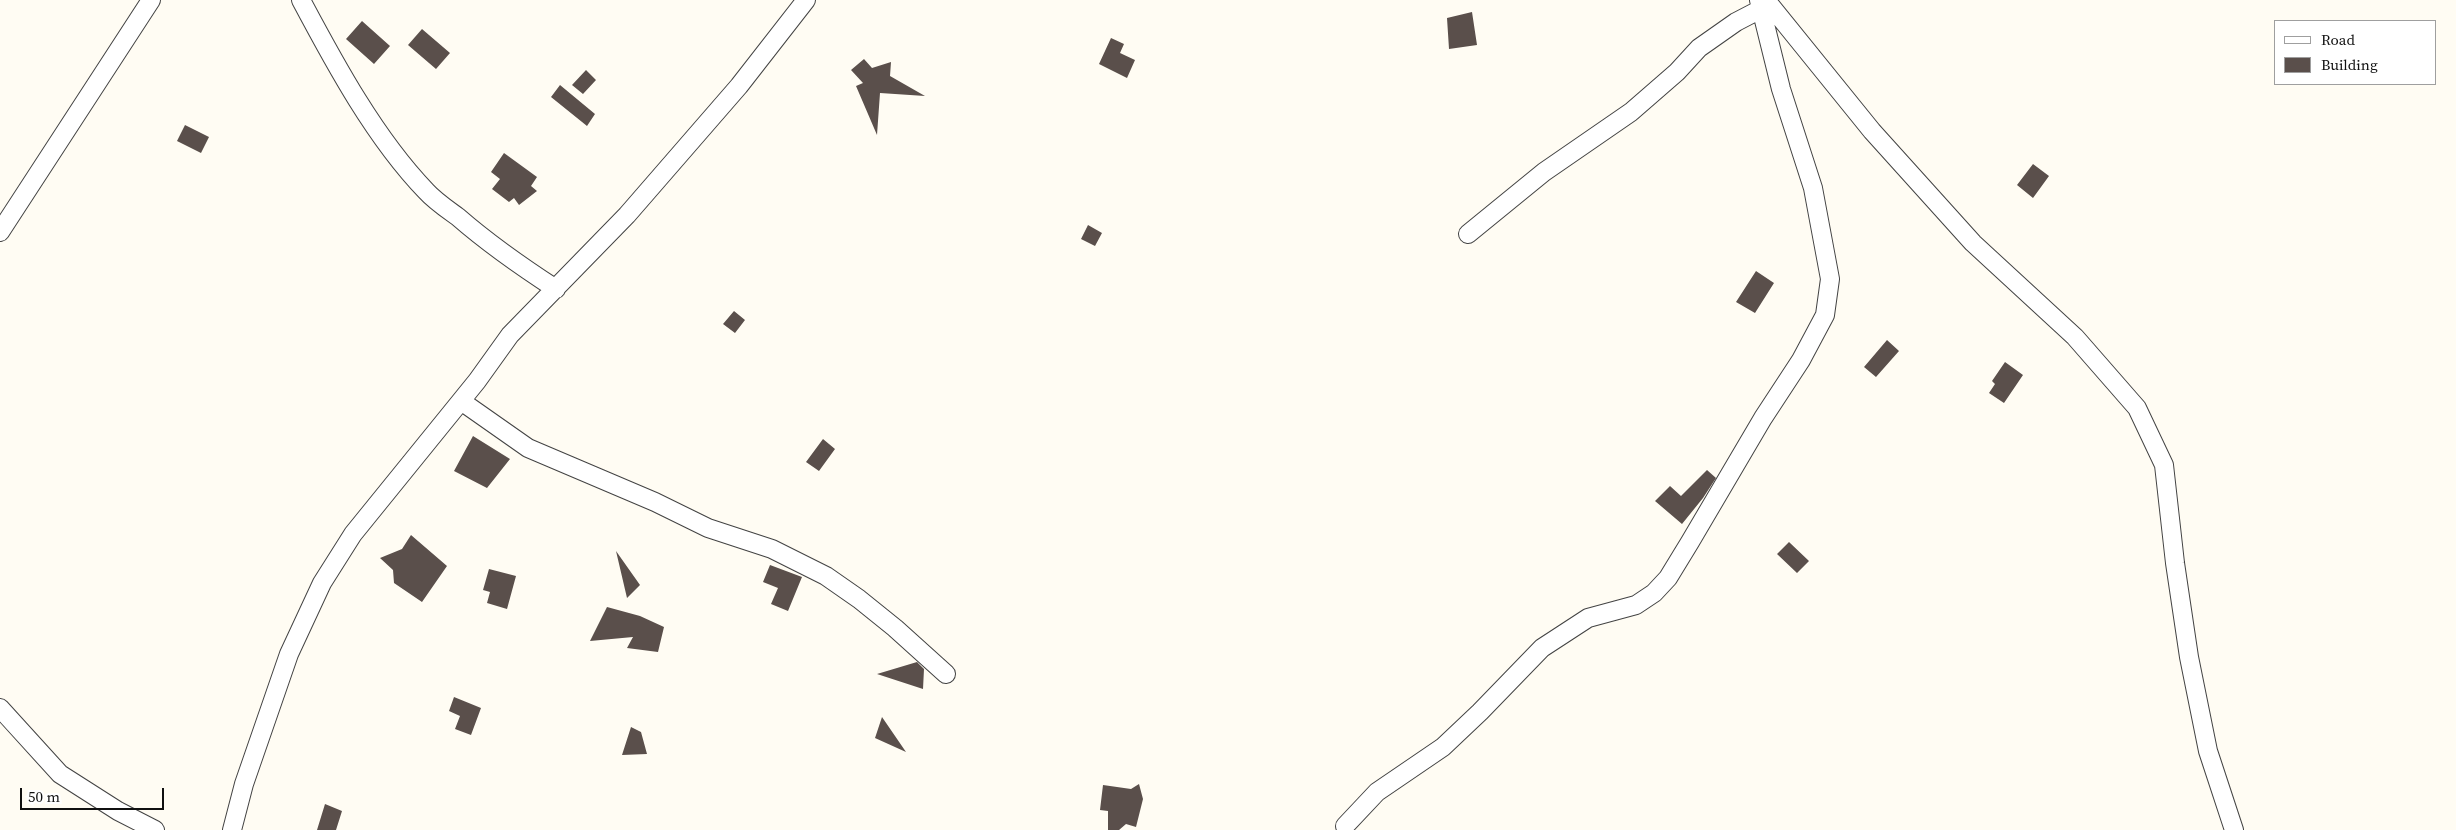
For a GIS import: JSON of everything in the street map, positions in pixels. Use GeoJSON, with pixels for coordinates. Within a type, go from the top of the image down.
{"type":"FeatureCollection","features":[{"type":"Feature","properties":{"kind":"street"},"geometry":{"type":"LineString","coordinates":[[0,232],[151,0]]}},
{"type":"Feature","properties":{"kind":"street"},"geometry":{"type":"LineString","coordinates":[[301,0],[322,40],[368,115],[398,158],[421,185],[499,252],[556,289]]}},
{"type":"Feature","properties":{"kind":"street"},"geometry":{"type":"LineString","coordinates":[[232,830],[244,784],[289,654],[322,583],[353,534],[461,401],[510,335],[627,216],[738,86],[806,0]]}},
{"type":"Feature","properties":{"kind":"street"},"geometry":{"type":"LineString","coordinates":[[1468,234],[1544,172],[1631,112],[1677,72],[1698,48],[1762,3]]}},
{"type":"Feature","properties":{"kind":"street"},"geometry":{"type":"LineString","coordinates":[[1345,826],[1377,792],[1449,741],[1542,648],[1588,618],[1636,605],[1654,593],[1668,578],[1763,418],[1801,360],[1825,314],[1830,279],[1813,188],[1781,89],[1762,3]]}},
{"type":"Feature","properties":{"kind":"street"},"geometry":{"type":"LineString","coordinates":[[1762,3],[1872,131],[1973,243],[2076,337],[2137,408],[2164,465],[2175,563],[2189,657],[2208,751],[2234,830]]}},
{"type":"Feature","properties":{"kind":"street"},"geometry":{"type":"LineString","coordinates":[[461,401],[528,448],[655,502],[708,528],[772,549],[826,576],[896,628],[946,674]]}},
{"type":"Feature","properties":{"kind":"street"},"geometry":{"type":"LineString","coordinates":[[0,708],[60,774],[118,812],[155,830]]}},
{"type":"Feature","properties":{"kind":"building"},"geometry":{"type":"Polygon","coordinates":[[[1472,12],[1477,45],[1449,49],[1447,18],[1472,12]]]}},
{"type":"Feature","properties":{"kind":"building"},"geometry":{"type":"Polygon","coordinates":[[[362,21],[390,46],[374,64],[346,39],[362,21]]]}},
{"type":"Feature","properties":{"kind":"building"},"geometry":{"type":"Polygon","coordinates":[[[422,29],[450,53],[436,69],[408,45],[422,29]]]}},
{"type":"Feature","properties":{"kind":"building"},"geometry":{"type":"Polygon","coordinates":[[[1111,38],[1124,44],[1120,53],[1135,60],[1127,78],[1099,64],[1111,38]]]}},
{"type":"Feature","properties":{"kind":"building"},"geometry":{"type":"Polygon","coordinates":[[[864,59],[872,68],[891,62],[890,76],[925,96],[880,93],[877,135],[856,86],[863,83],[851,70],[864,59]]]}},
{"type":"Feature","properties":{"kind":"building"},"geometry":{"type":"Polygon","coordinates":[[[586,70],[596,80],[583,94],[572,85],[586,70]]]}},
{"type":"Feature","properties":{"kind":"building"},"geometry":{"type":"Polygon","coordinates":[[[560,85],[595,114],[587,126],[551,97],[560,85]]]}},
{"type":"Feature","properties":{"kind":"building"},"geometry":{"type":"Polygon","coordinates":[[[185,125],[209,137],[201,153],[177,141],[185,125]]]}},
{"type":"Feature","properties":{"kind":"building"},"geometry":{"type":"Polygon","coordinates":[[[504,153],[537,177],[531,186],[537,191],[519,205],[514,198],[509,202],[492,189],[500,179],[491,172],[504,153]]]}},
{"type":"Feature","properties":{"kind":"building"},"geometry":{"type":"Polygon","coordinates":[[[2033,164],[2049,176],[2033,198],[2017,185],[2033,164]]]}},
{"type":"Feature","properties":{"kind":"building"},"geometry":{"type":"Polygon","coordinates":[[[1088,225],[1102,233],[1095,246],[1081,239],[1088,225]]]}},
{"type":"Feature","properties":{"kind":"building"},"geometry":{"type":"Polygon","coordinates":[[[1756,271],[1774,283],[1755,313],[1736,302],[1756,271]]]}},
{"type":"Feature","properties":{"kind":"building"},"geometry":{"type":"Polygon","coordinates":[[[734,311],[745,320],[735,333],[723,324],[734,311]]]}},
{"type":"Feature","properties":{"kind":"building"},"geometry":{"type":"Polygon","coordinates":[[[1887,340],[1899,351],[1876,377],[1864,367],[1887,340]]]}},
{"type":"Feature","properties":{"kind":"building"},"geometry":{"type":"Polygon","coordinates":[[[2005,362],[2023,375],[2004,403],[1989,393],[1995,384],[1992,381],[2005,362]]]}},
{"type":"Feature","properties":{"kind":"building"},"geometry":{"type":"Polygon","coordinates":[[[473,436],[510,459],[487,488],[454,471],[473,436]]]}},
{"type":"Feature","properties":{"kind":"building"},"geometry":{"type":"Polygon","coordinates":[[[823,439],[835,449],[819,471],[806,462],[823,439]]]}},
{"type":"Feature","properties":{"kind":"building"},"geometry":{"type":"Polygon","coordinates":[[[1707,470],[1716,478],[1682,524],[1655,501],[1670,486],[1681,496],[1707,470]]]}},
{"type":"Feature","properties":{"kind":"building"},"geometry":{"type":"Polygon","coordinates":[[[411,535],[447,566],[422,602],[394,583],[393,570],[380,558],[402,549],[411,535]]]}},
{"type":"Feature","properties":{"kind":"building"},"geometry":{"type":"Polygon","coordinates":[[[1789,542],[1809,561],[1797,573],[1777,554],[1789,542]]]}},
{"type":"Feature","properties":{"kind":"building"},"geometry":{"type":"Polygon","coordinates":[[[616,551],[640,585],[627,598],[616,551]]]}},
{"type":"Feature","properties":{"kind":"building"},"geometry":{"type":"Polygon","coordinates":[[[770,565],[802,577],[788,611],[771,604],[778,588],[763,582],[770,565]]]}},
{"type":"Feature","properties":{"kind":"building"},"geometry":{"type":"Polygon","coordinates":[[[489,569],[516,576],[507,609],[487,603],[490,592],[483,590],[489,569]]]}},
{"type":"Feature","properties":{"kind":"building"},"geometry":{"type":"Polygon","coordinates":[[[607,607],[640,616],[664,627],[658,652],[627,648],[633,637],[590,641],[607,607]]]}},
{"type":"Feature","properties":{"kind":"building"},"geometry":{"type":"Polygon","coordinates":[[[917,662],[924,669],[923,689],[877,674],[917,662]]]}},
{"type":"Feature","properties":{"kind":"building"},"geometry":{"type":"Polygon","coordinates":[[[454,697],[481,708],[471,735],[455,729],[460,716],[449,711],[454,697]]]}},
{"type":"Feature","properties":{"kind":"building"},"geometry":{"type":"Polygon","coordinates":[[[882,717],[906,752],[875,738],[882,717]]]}},
{"type":"Feature","properties":{"kind":"building"},"geometry":{"type":"Polygon","coordinates":[[[631,727],[641,732],[647,754],[622,755],[631,727]]]}},
{"type":"Feature","properties":{"kind":"building"},"geometry":{"type":"Polygon","coordinates":[[[1139,784],[1143,799],[1136,827],[1126,824],[1119,830],[1108,830],[1108,811],[1100,810],[1103,785],[1131,789],[1139,784]]]}},
{"type":"Feature","properties":{"kind":"building"},"geometry":{"type":"Polygon","coordinates":[[[325,804],[342,811],[336,830],[317,830],[325,804]]]}}]}
